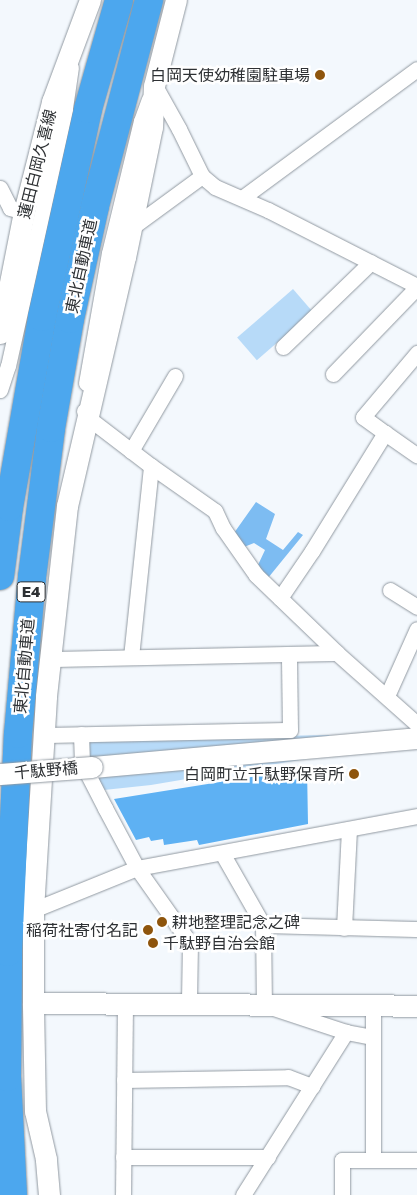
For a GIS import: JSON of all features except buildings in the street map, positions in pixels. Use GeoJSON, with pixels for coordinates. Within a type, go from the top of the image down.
{"type":"FeatureCollection","features":[{"type":"Feature","properties":{"kind":"highway","name":"東北自動車道"},"geometry":{"type":"LineString","coordinates":[[0,576],[9,507],[42,316],[88,109],[119,0]]}},
{"type":"Feature","properties":{"kind":"highway","name":"東北自動車道"},"geometry":{"type":"LineString","coordinates":[[12,1195],[8,1077],[8,952],[18,734],[32,576],[51,428],[70,319],[95,206],[149,0]]}},
{"type":"Feature","properties":{"kind":"street","name":"蓮田白岡久喜線"},"geometry":{"type":"LineString","coordinates":[[0,333],[24,212],[52,102],[90,0]]}},
{"type":"Feature","properties":{"kind":"street"},"geometry":{"type":"LineString","coordinates":[[176,0],[154,86],[141,121],[109,252],[82,406],[87,417],[151,466],[215,511],[223,528],[256,575],[337,653],[417,724]]}},
{"type":"Feature","properties":{"kind":"street"},"geometry":{"type":"LineString","coordinates":[[0,390],[8,366],[65,108],[72,50]]}},
{"type":"Feature","properties":{"kind":"street"},"geometry":{"type":"LineString","coordinates":[[242,198],[417,69]]}},
{"type":"Feature","properties":{"kind":"street"},"geometry":{"type":"LineString","coordinates":[[154,86],[179,129],[202,176],[215,187],[242,198],[417,286],[333,374]]}},
{"type":"Feature","properties":{"kind":"street"},"geometry":{"type":"LineString","coordinates":[[50,1195],[46,1159],[36,1111],[33,910],[50,659],[67,506],[96,386],[152,127],[154,86]]}},
{"type":"Feature","properties":{"kind":"street"},"geometry":{"type":"LineString","coordinates":[[131,228],[202,176]]}},
{"type":"Feature","properties":{"kind":"street"},"geometry":{"type":"LineString","coordinates":[[0,188],[10,208],[24,212]]}},
{"type":"Feature","properties":{"kind":"street"},"geometry":{"type":"LineString","coordinates":[[283,347],[371,262]]}},
{"type":"Feature","properties":{"kind":"street"},"geometry":{"type":"LineString","coordinates":[[417,353],[363,417],[417,455]]}},
{"type":"Feature","properties":{"kind":"street"},"geometry":{"type":"LineString","coordinates":[[131,451],[175,376]]}},
{"type":"Feature","properties":{"kind":"street"},"geometry":{"type":"LineString","coordinates":[[280,598],[312,551],[385,433]]}},
{"type":"Feature","properties":{"kind":"street"},"geometry":{"type":"LineString","coordinates":[[131,657],[151,466]]}},
{"type":"Feature","properties":{"kind":"street"},"geometry":{"type":"LineString","coordinates":[[390,590],[417,607]]}},
{"type":"Feature","properties":{"kind":"street"},"geometry":{"type":"LineString","coordinates":[[387,696],[416,634]]}},
{"type":"Feature","properties":{"kind":"street"},"geometry":{"type":"LineString","coordinates":[[50,659],[337,653]]}},
{"type":"Feature","properties":{"kind":"street"},"geometry":{"type":"LineString","coordinates":[[44,735],[290,730],[289,654]]}},
{"type":"Feature","properties":{"kind":"street"},"geometry":{"type":"LineString","coordinates":[[82,734],[82,763],[137,868],[190,943],[189,1003]]}},
{"type":"Feature","properties":{"kind":"street","name":"千駄野橋"},"geometry":{"type":"LineString","coordinates":[[0,774],[417,738]]}},
{"type":"Feature","properties":{"kind":"street"},"geometry":{"type":"LineString","coordinates":[[33,910],[137,868],[417,816]]}},
{"type":"Feature","properties":{"kind":"street"},"geometry":{"type":"LineString","coordinates":[[344,928],[349,830]]}},
{"type":"Feature","properties":{"kind":"street"},"geometry":{"type":"LineString","coordinates":[[222,853],[263,925],[264,1005]]}},
{"type":"Feature","properties":{"kind":"street"},"geometry":{"type":"LineString","coordinates":[[263,925],[417,929]]}},
{"type":"Feature","properties":{"kind":"street"},"geometry":{"type":"LineString","coordinates":[[33,1003],[417,1006]]}},
{"type":"Feature","properties":{"kind":"street"},"geometry":{"type":"LineString","coordinates":[[123,1195],[125,1003]]}},
{"type":"Feature","properties":{"kind":"street"},"geometry":{"type":"LineString","coordinates":[[264,1005],[346,1032],[372,1037]]}},
{"type":"Feature","properties":{"kind":"street"},"geometry":{"type":"LineString","coordinates":[[372,1005],[373,1160]]}},
{"type":"Feature","properties":{"kind":"street"},"geometry":{"type":"LineString","coordinates":[[243,1195],[346,1032]]}},
{"type":"Feature","properties":{"kind":"street"},"geometry":{"type":"LineString","coordinates":[[124,1080],[288,1077],[312,1086]]}},
{"type":"Feature","properties":{"kind":"street"},"geometry":{"type":"LineString","coordinates":[[123,1157],[268,1157]]}},
{"type":"Feature","properties":{"kind":"street"},"geometry":{"type":"LineString","coordinates":[[342,1195],[342,1160],[417,1160]]}},
{"type":"Feature","properties":{"kind":"shaded area"},"geometry":{"type":"Polygon","coordinates":[[[293,289],[313,312],[257,360],[237,338],[293,289]]]}},
{"type":"Feature","properties":{"kind":"shaded area"},"geometry":{"type":"Polygon","coordinates":[[[256,502],[275,514],[266,539],[283,550],[298,532],[303,535],[268,578],[258,565],[265,550],[254,543],[244,547],[234,533],[256,502]]]}},
{"type":"Feature","properties":{"kind":"shaded area"},"geometry":{"type":"Polygon","coordinates":[[[329,735],[333,740],[88,761],[87,744],[90,740],[329,735]]]}},
{"type":"Feature","properties":{"kind":"shaded area"},"geometry":{"type":"Polygon","coordinates":[[[329,755],[151,785],[104,790],[94,772],[329,755]]]}},
{"type":"Feature","properties":{"kind":"shaded area"},"geometry":{"type":"Polygon","coordinates":[[[307,768],[308,824],[199,845],[197,840],[164,845],[163,839],[151,841],[149,837],[136,840],[114,799],[307,768]]]}},
{"type":"Feature","properties":{"kind":"place","name":"白岡天使幼稚園駐車場"},"geometry":{"type":"Point","coordinates":[320,75]}},
{"type":"Feature","properties":{"kind":"place","name":"白岡町立千駄野保育所"},"geometry":{"type":"Point","coordinates":[354,774]}},
{"type":"Feature","properties":{"kind":"place","name":"耕地整理記念之碑"},"geometry":{"type":"Point","coordinates":[162,922]}},
{"type":"Feature","properties":{"kind":"place","name":"稲荷社寄付名記"},"geometry":{"type":"Point","coordinates":[148,930]}},
{"type":"Feature","properties":{"kind":"place","name":"千駄野自治会館"},"geometry":{"type":"Point","coordinates":[153,943]}}]}
